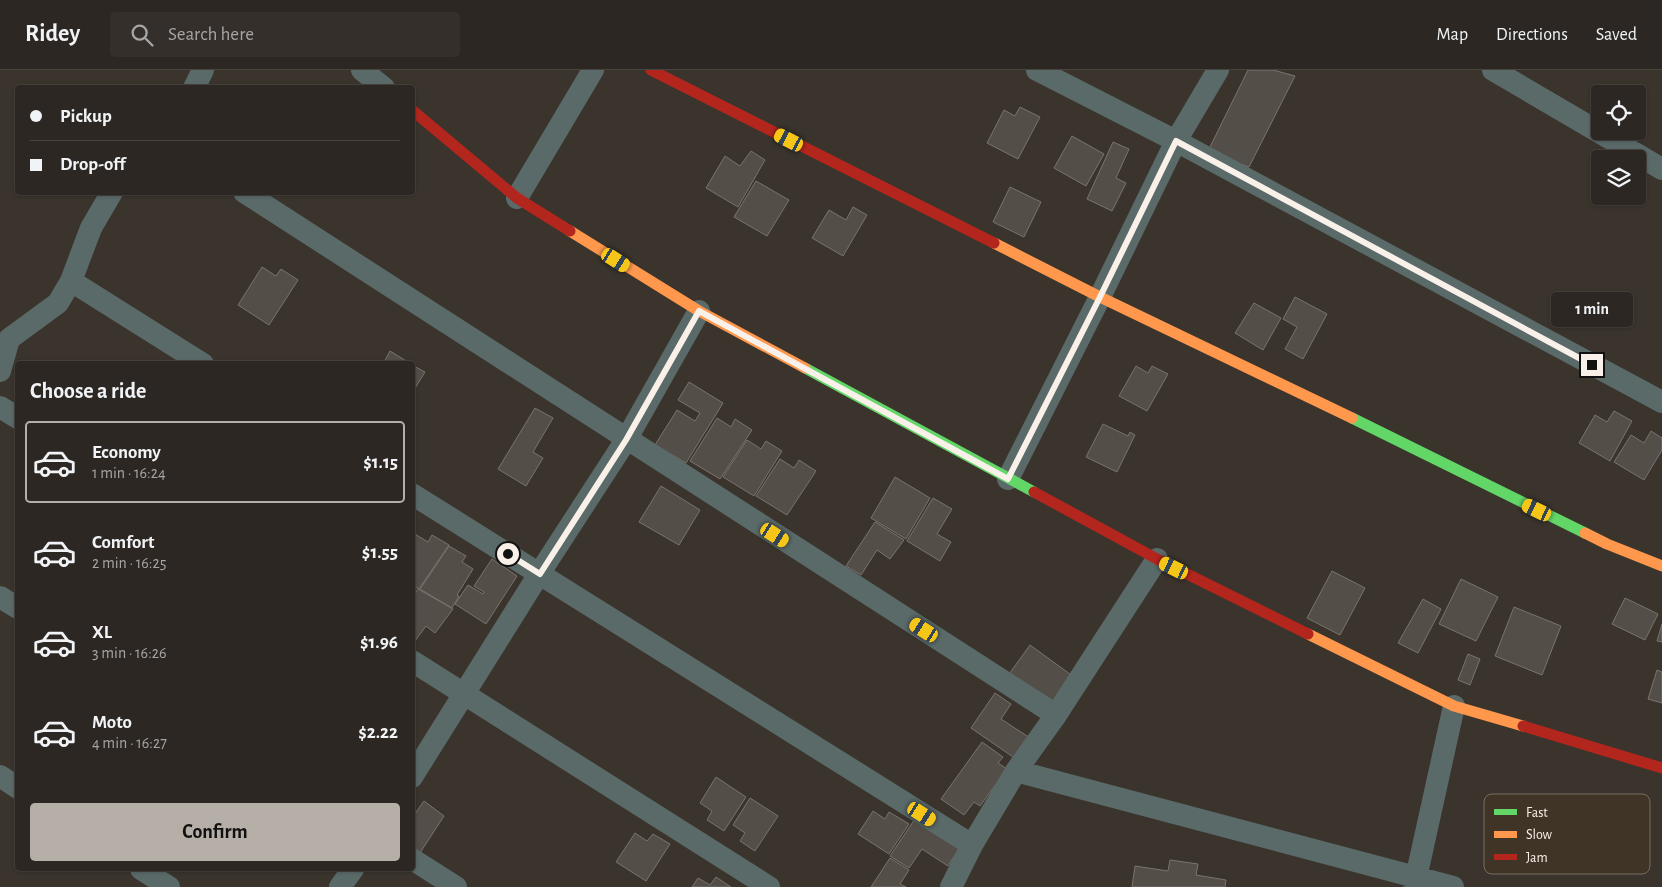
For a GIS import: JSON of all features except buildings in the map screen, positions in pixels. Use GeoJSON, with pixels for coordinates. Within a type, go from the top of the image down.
{"type":"FeatureCollection","features":[{"type":"Feature","properties":{"kind":"street"},"geometry":{"type":"LineString","coordinates":[[196,85],[203,70]]}},
{"type":"Feature","properties":{"kind":"street"},"geometry":{"type":"LineString","coordinates":[[362,70],[380,85]]}},
{"type":"Feature","properties":{"kind":"street"},"geometry":{"type":"LineString","coordinates":[[517,198],[593,70]]}},
{"type":"Feature","properties":{"kind":"street"},"geometry":{"type":"LineString","coordinates":[[651,70],[1100,297],[1607,544],[1662,566]]}},
{"type":"Feature","properties":{"kind":"street"},"geometry":{"type":"LineString","coordinates":[[1037,70],[1176,141],[1662,402]]}},
{"type":"Feature","properties":{"kind":"street"},"geometry":{"type":"LineString","coordinates":[[1008,479],[1176,141],[1218,70]]}},
{"type":"Feature","properties":{"kind":"street"},"geometry":{"type":"LineString","coordinates":[[1493,70],[1662,169]]}},
{"type":"Feature","properties":{"kind":"street"},"geometry":{"type":"LineString","coordinates":[[415,113],[517,198],[699,311],[1157,559],[1454,706],[1662,768]]}},
{"type":"Feature","properties":{"kind":"street"},"geometry":{"type":"LineString","coordinates":[[0,371],[9,339],[58,303],[71,282],[91,228],[110,195]]}},
{"type":"Feature","properties":{"kind":"street"},"geometry":{"type":"LineString","coordinates":[[249,195],[626,440],[1056,715]]}},
{"type":"Feature","properties":{"kind":"street"},"geometry":{"type":"LineString","coordinates":[[71,282],[198,361]]}},
{"type":"Feature","properties":{"kind":"street"},"geometry":{"type":"LineString","coordinates":[[415,772],[626,440],[699,311]]}},
{"type":"Feature","properties":{"kind":"street"},"geometry":{"type":"LineString","coordinates":[[0,407],[15,416]]}},
{"type":"Feature","properties":{"kind":"street"},"geometry":{"type":"LineString","coordinates":[[415,496],[972,845]]}},
{"type":"Feature","properties":{"kind":"street"},"geometry":{"type":"LineString","coordinates":[[951,887],[972,845],[1016,771],[1056,715],[1157,559]]}},
{"type":"Feature","properties":{"kind":"street"},"geometry":{"type":"LineString","coordinates":[[0,597],[15,606]]}},
{"type":"Feature","properties":{"kind":"street"},"geometry":{"type":"LineString","coordinates":[[415,663],[769,887]]}},
{"type":"Feature","properties":{"kind":"street"},"geometry":{"type":"LineString","coordinates":[[1415,882],[1454,706]]}},
{"type":"Feature","properties":{"kind":"street"},"geometry":{"type":"LineString","coordinates":[[1016,771],[1415,882],[1452,887]]}},
{"type":"Feature","properties":{"kind":"street"},"geometry":{"type":"LineString","coordinates":[[0,776],[15,786]]}},
{"type":"Feature","properties":{"kind":"street"},"geometry":{"type":"LineString","coordinates":[[415,861],[456,887]]}},
{"type":"Feature","properties":{"kind":"street"},"geometry":{"type":"LineString","coordinates":[[144,871],[169,887]]}},
{"type":"Feature","properties":{"kind":"street"},"geometry":{"type":"LineString","coordinates":[[340,887],[351,871]]}},
{"type":"Feature","properties":{"kind":"traffic: fast"},"geometry":{"type":"LineString","coordinates":[[805,368],[1034,492]]}},
{"type":"Feature","properties":{"kind":"traffic: fast"},"geometry":{"type":"LineString","coordinates":[[1352,418],[1585,533]]}},
{"type":"Feature","properties":{"kind":"traffic: slow"},"geometry":{"type":"LineString","coordinates":[[570,231],[699,311],[805,368]]}},
{"type":"Feature","properties":{"kind":"traffic: slow"},"geometry":{"type":"LineString","coordinates":[[994,243],[1100,297],[1352,418]]}},
{"type":"Feature","properties":{"kind":"traffic: slow"},"geometry":{"type":"LineString","coordinates":[[1585,533],[1662,566]]}},
{"type":"Feature","properties":{"kind":"traffic: slow"},"geometry":{"type":"LineString","coordinates":[[1308,634],[1454,706],[1523,726]]}},
{"type":"Feature","properties":{"kind":"traffic: jam"},"geometry":{"type":"LineString","coordinates":[[651,70],[994,243]]}},
{"type":"Feature","properties":{"kind":"traffic: jam"},"geometry":{"type":"LineString","coordinates":[[415,113],[517,198],[570,231]]}},
{"type":"Feature","properties":{"kind":"traffic: jam"},"geometry":{"type":"LineString","coordinates":[[1034,492],[1157,559],[1308,634]]}},
{"type":"Feature","properties":{"kind":"traffic: jam"},"geometry":{"type":"LineString","coordinates":[[1523,726],[1662,768]]}},
{"type":"Feature","properties":{"kind":"route"},"geometry":{"type":"LineString","coordinates":[[508,554],[540,574],[626,440],[699,311],[1008,479],[1176,141],[1592,365]]}}]}
